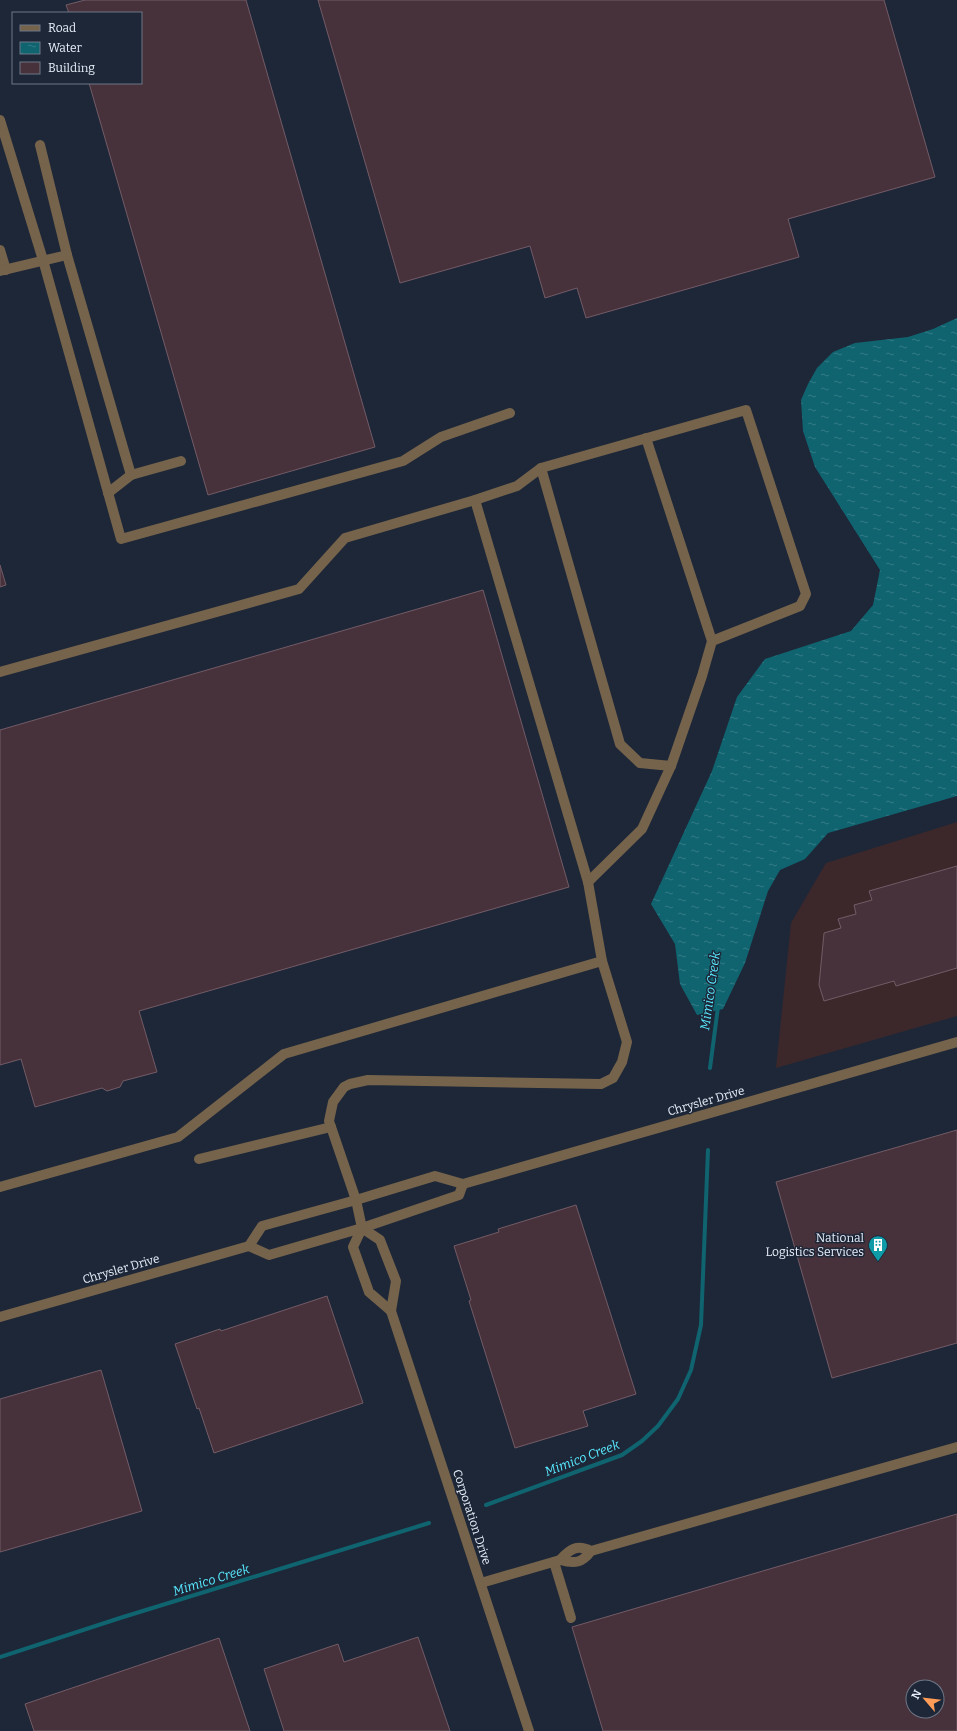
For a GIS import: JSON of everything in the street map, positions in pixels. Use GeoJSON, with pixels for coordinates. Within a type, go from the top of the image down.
{"type":"FeatureCollection","features":[{"type":"Feature","properties":{"kind":"street"},"geometry":{"type":"LineString","coordinates":[[0,120],[43,260],[121,539],[403,461],[441,437],[510,413]]}},
{"type":"Feature","properties":{"kind":"street"},"geometry":{"type":"LineString","coordinates":[[40,145],[67,255],[131,475]]}},
{"type":"Feature","properties":{"kind":"street"},"geometry":{"type":"LineString","coordinates":[[0,250],[3,270],[67,255]]}},
{"type":"Feature","properties":{"kind":"street"},"geometry":{"type":"LineString","coordinates":[[0,672],[299,589],[345,538],[517,486],[540,468],[746,410],[806,594],[800,606],[712,641]]}},
{"type":"Feature","properties":{"kind":"street"},"geometry":{"type":"LineString","coordinates":[[588,882],[642,829],[671,766],[702,676],[712,641],[646,438]]}},
{"type":"Feature","properties":{"kind":"street"},"geometry":{"type":"LineString","coordinates":[[108,493],[131,475],[181,462]]}},
{"type":"Feature","properties":{"kind":"street"},"geometry":{"type":"LineString","coordinates":[[540,468],[620,744],[640,763],[671,766]]}},
{"type":"Feature","properties":{"kind":"street"},"geometry":{"type":"LineString","coordinates":[[391,1311],[369,1292],[353,1247],[362,1228],[356,1200],[329,1121],[332,1102],[344,1087],[358,1081],[601,1084],[613,1078],[622,1062],[627,1042],[602,961],[588,882],[474,500]]}},
{"type":"Feature","properties":{"kind":"street"},"geometry":{"type":"LineString","coordinates":[[0,1186],[178,1137],[284,1054],[602,961]]}},
{"type":"Feature","properties":{"kind":"street","name":"Chrysler Drive"},"geometry":{"type":"LineString","coordinates":[[463,1184],[957,1042]]}},
{"type":"Feature","properties":{"kind":"street"},"geometry":{"type":"LineString","coordinates":[[199,1159],[331,1127]]}},
{"type":"Feature","properties":{"kind":"street"},"geometry":{"type":"LineString","coordinates":[[435,1176],[463,1184],[459,1195],[362,1228],[269,1255],[249,1246],[262,1226],[435,1176]]}},
{"type":"Feature","properties":{"kind":"street","name":"Corporation Drive"},"geometry":{"type":"LineString","coordinates":[[362,1228],[380,1240],[396,1281],[391,1311],[529,1731]]}},
{"type":"Feature","properties":{"kind":"street","name":"Chrysler Drive"},"geometry":{"type":"LineString","coordinates":[[0,1316],[249,1246]]}},
{"type":"Feature","properties":{"kind":"street"},"geometry":{"type":"LineString","coordinates":[[481,1583],[557,1561],[568,1551],[581,1547],[591,1551],[957,1447]]}},
{"type":"Feature","properties":{"kind":"street"},"geometry":{"type":"LineString","coordinates":[[557,1561],[571,1618]]}},
{"type":"Feature","properties":{"kind":"shaded area"},"geometry":{"type":"Polygon","coordinates":[[[957,822],[957,1016],[776,1068],[791,923],[826,863],[957,822]]]}},
{"type":"Feature","properties":{"kind":"water"},"geometry":{"type":"Polygon","coordinates":[[[957,318],[957,796],[828,833],[805,859],[780,870],[768,891],[745,963],[723,1009],[697,1015],[680,984],[675,944],[651,904],[712,771],[737,697],[765,659],[851,631],[873,605],[880,570],[815,467],[803,431],[801,400],[817,368],[833,352],[855,343],[908,337],[933,329],[957,318]]]}},
{"type":"Feature","properties":{"kind":"building"},"geometry":{"type":"Polygon","coordinates":[[[85,0],[246,0],[375,447],[208,495],[89,84],[142,84],[142,12],[69,12],[66,5],[85,0]]]}},
{"type":"Feature","properties":{"kind":"building"},"geometry":{"type":"Polygon","coordinates":[[[318,0],[884,0],[935,177],[788,219],[799,257],[586,318],[577,288],[545,298],[530,246],[400,283],[318,0]]]}},
{"type":"Feature","properties":{"kind":"building"},"geometry":{"type":"Polygon","coordinates":[[[0,565],[6,585],[0,587],[0,565]]]}},
{"type":"Feature","properties":{"kind":"building"},"geometry":{"type":"Polygon","coordinates":[[[483,590],[569,887],[139,1011],[157,1072],[123,1081],[120,1087],[107,1091],[102,1088],[35,1107],[21,1059],[0,1065],[0,730],[483,590]]]}},
{"type":"Feature","properties":{"kind":"building"},"geometry":{"type":"Polygon","coordinates":[[[957,866],[957,968],[896,986],[894,981],[824,1001],[819,985],[824,933],[841,928],[838,919],[856,914],[854,905],[872,900],[869,891],[957,866]]]}},
{"type":"Feature","properties":{"kind":"building","name":"National Logistics Services"},"geometry":{"type":"Polygon","coordinates":[[[957,1130],[957,1343],[832,1378],[776,1182],[957,1130]]]}},
{"type":"Feature","properties":{"kind":"building"},"geometry":{"type":"Polygon","coordinates":[[[576,1205],[636,1394],[583,1411],[588,1426],[515,1448],[469,1301],[471,1300],[454,1246],[499,1232],[498,1229],[576,1205]]]}},
{"type":"Feature","properties":{"kind":"building"},"geometry":{"type":"Polygon","coordinates":[[[327,1296],[363,1403],[214,1453],[175,1344],[220,1329],[221,1331],[327,1296]]]}},
{"type":"Feature","properties":{"kind":"building"},"geometry":{"type":"Polygon","coordinates":[[[101,1370],[142,1511],[0,1552],[0,1399],[101,1370]]]}},
{"type":"Feature","properties":{"kind":"building"},"geometry":{"type":"Polygon","coordinates":[[[957,1514],[957,1731],[603,1731],[572,1627],[957,1514]]]}},
{"type":"Feature","properties":{"kind":"building"},"geometry":{"type":"Polygon","coordinates":[[[418,1637],[450,1731],[284,1731],[264,1669],[338,1644],[344,1662],[418,1637]]]}},
{"type":"Feature","properties":{"kind":"building"},"geometry":{"type":"Polygon","coordinates":[[[219,1638],[250,1731],[34,1731],[25,1704],[219,1638]]]}},
{"type":"Feature","properties":{"kind":"waterway","name":"Mimico Creek"},"geometry":{"type":"LineString","coordinates":[[710,1068],[718,1007]]}},
{"type":"Feature","properties":{"kind":"waterway","name":"Mimico Creek"},"geometry":{"type":"LineString","coordinates":[[486,1505],[622,1455],[642,1441],[658,1426],[678,1399],[691,1370],[701,1325],[708,1150]]}},
{"type":"Feature","properties":{"kind":"waterway","name":"Mimico Creek"},"geometry":{"type":"LineString","coordinates":[[0,1657],[120,1618],[429,1523]]}},
{"type":"Feature","properties":{"kind":"place","name":"National Logistics Services"},"geometry":{"type":"Point","coordinates":[878,1262]}}]}
